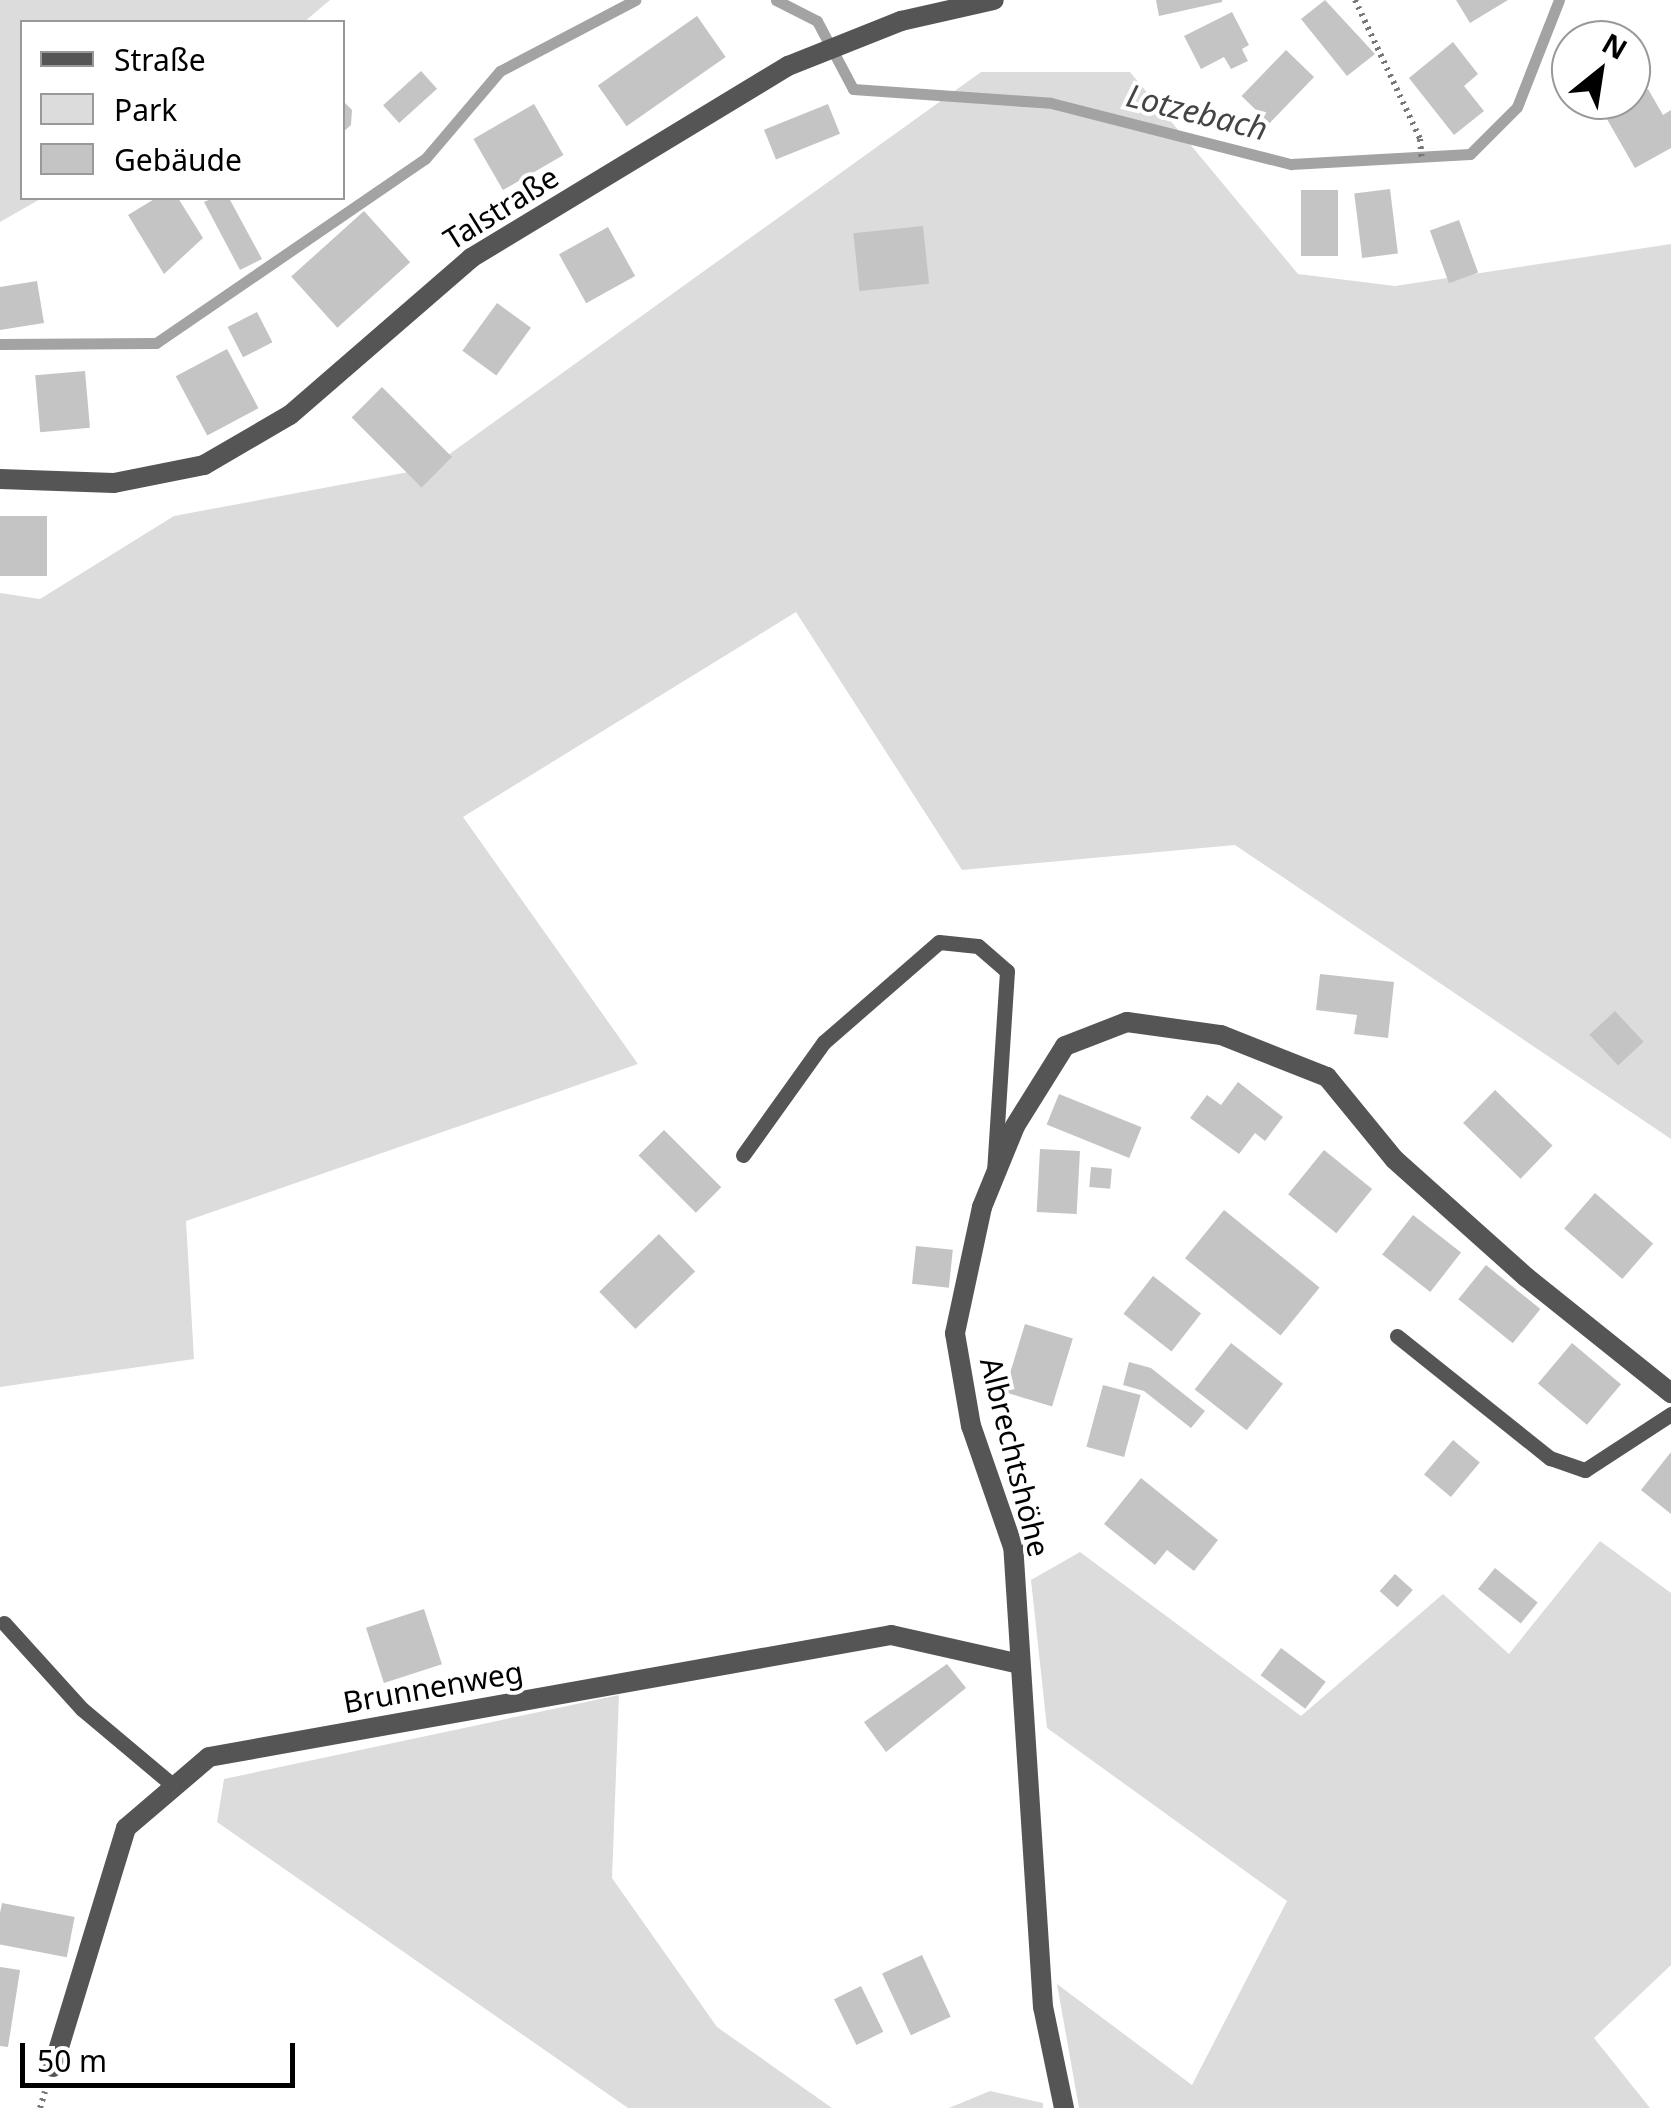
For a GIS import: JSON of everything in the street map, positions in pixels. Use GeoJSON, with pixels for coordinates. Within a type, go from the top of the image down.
{"type":"FeatureCollection","features":[{"type":"Feature","properties":{"kind":"street","name":"Talstraße"},"geometry":{"type":"LineString","coordinates":[[0,479],[114,483],[204,465],[290,414],[471,258],[788,66],[902,21],[994,0]]}},
{"type":"Feature","properties":{"kind":"street","name":"Albrechtshöhe"},"geometry":{"type":"LineString","coordinates":[[1064,2108],[1043,2007],[1013,1546],[971,1426],[955,1333],[993,1179],[1015,1126],[1065,1046],[1126,1022],[1221,1035],[1327,1078],[1394,1159],[1526,1278],[1671,1393]]}},
{"type":"Feature","properties":{"kind":"street","name":"Brunnenweg"},"geometry":{"type":"LineString","coordinates":[[53,2068],[126,1828],[209,1757],[891,1635],[1020,1664]]}},
{"type":"Feature","properties":{"kind":"lane"},"geometry":{"type":"LineString","coordinates":[[743,1155],[824,1042],[938,942],[978,946],[1007,971],[993,1179]]}},
{"type":"Feature","properties":{"kind":"lane"},"geometry":{"type":"LineString","coordinates":[[1397,1336],[1550,1458],[1585,1470],[1671,1414]]}},
{"type":"Feature","properties":{"kind":"lane"},"geometry":{"type":"LineString","coordinates":[[4,1623],[82,1710],[175,1787]]}},
{"type":"Feature","properties":{"kind":"path"},"geometry":{"type":"LineString","coordinates":[[1355,0],[1420,139],[1422,160]]}},
{"type":"Feature","properties":{"kind":"green space"},"geometry":{"type":"Polygon","coordinates":[[[0,0],[330,0],[306,20],[20,20],[20,200],[38,200],[0,222],[0,0]]]}},
{"type":"Feature","properties":{"kind":"green space"},"geometry":{"type":"Polygon","coordinates":[[[981,72],[1130,72],[1298,274],[1395,286],[1671,244],[1671,1139],[1235,845],[962,870],[796,612],[463,817],[638,1064],[186,1221],[194,1359],[0,1387],[0,593],[40,599],[174,516],[430,468],[981,72]]]}},
{"type":"Feature","properties":{"kind":"green space"},"geometry":{"type":"Polygon","coordinates":[[[1600,1541],[1671,1593],[1671,1965],[1594,2038],[1650,2108],[1079,2108],[1057,1984],[1192,2085],[1287,1901],[1047,1728],[1031,1580],[1080,1552],[1301,1716],[1443,1594],[1509,1654],[1600,1541]]]}},
{"type":"Feature","properties":{"kind":"green space"},"geometry":{"type":"Polygon","coordinates":[[[619,1695],[612,1878],[717,2027],[832,2108],[628,2108],[217,1822],[224,1779],[619,1695]]]}},
{"type":"Feature","properties":{"kind":"green space"},"geometry":{"type":"Polygon","coordinates":[[[990,2091],[1043,2103],[1043,2108],[949,2108],[990,2091]]]}},
{"type":"Feature","properties":{"kind":"building"},"geometry":{"type":"Polygon","coordinates":[[[1156,0],[1222,0],[1222,2],[1159,16],[1156,0]]]}},
{"type":"Feature","properties":{"kind":"building"},"geometry":{"type":"Polygon","coordinates":[[[1325,0],[1375,54],[1347,76],[1301,19],[1325,0]]]}},
{"type":"Feature","properties":{"kind":"building"},"geometry":{"type":"Polygon","coordinates":[[[1456,0],[1508,0],[1470,23],[1456,0]]]}},
{"type":"Feature","properties":{"kind":"building"},"geometry":{"type":"Polygon","coordinates":[[[1232,12],[1249,45],[1242,49],[1248,61],[1231,69],[1224,57],[1201,69],[1184,36],[1232,12]]]}},
{"type":"Feature","properties":{"kind":"building"},"geometry":{"type":"Polygon","coordinates":[[[697,16],[726,57],[627,126],[598,85],[697,16]]]}},
{"type":"Feature","properties":{"kind":"building"},"geometry":{"type":"Polygon","coordinates":[[[1453,42],[1478,74],[1464,86],[1484,111],[1454,135],[1409,78],[1453,42]]]}},
{"type":"Feature","properties":{"kind":"building"},"geometry":{"type":"Polygon","coordinates":[[[1286,50],[1314,77],[1270,123],[1242,96],[1286,50]]]}},
{"type":"Feature","properties":{"kind":"building"},"geometry":{"type":"Polygon","coordinates":[[[421,71],[437,89],[399,123],[383,105],[421,71]]]}},
{"type":"Feature","properties":{"kind":"building"},"geometry":{"type":"Polygon","coordinates":[[[1651,94],[1663,115],[1671,110],[1671,148],[1635,168],[1607,120],[1651,120],[1651,94]]]}},
{"type":"Feature","properties":{"kind":"building"},"geometry":{"type":"Polygon","coordinates":[[[345,103],[352,110],[351,125],[345,130],[345,103]]]}},
{"type":"Feature","properties":{"kind":"building"},"geometry":{"type":"Polygon","coordinates":[[[534,104],[564,155],[503,190],[473,139],[534,104]]]}},
{"type":"Feature","properties":{"kind":"building"},"geometry":{"type":"Polygon","coordinates":[[[828,104],[840,134],[776,160],[764,130],[828,104]]]}},
{"type":"Feature","properties":{"kind":"building"},"geometry":{"type":"Polygon","coordinates":[[[1390,189],[1398,254],[1362,258],[1354,193],[1390,189]]]}},
{"type":"Feature","properties":{"kind":"building"},"geometry":{"type":"Polygon","coordinates":[[[1301,190],[1338,190],[1338,256],[1301,256],[1301,190]]]}},
{"type":"Feature","properties":{"kind":"building"},"geometry":{"type":"Polygon","coordinates":[[[153,200],[179,200],[203,238],[164,274],[128,215],[153,200]]]}},
{"type":"Feature","properties":{"kind":"building"},"geometry":{"type":"Polygon","coordinates":[[[230,200],[262,259],[240,270],[204,202],[230,200]]]}},
{"type":"Feature","properties":{"kind":"building"},"geometry":{"type":"Polygon","coordinates":[[[364,211],[410,262],[337,328],[291,277],[364,211]]]}},
{"type":"Feature","properties":{"kind":"building"},"geometry":{"type":"Polygon","coordinates":[[[1459,220],[1478,273],[1449,283],[1430,231],[1459,220]]]}},
{"type":"Feature","properties":{"kind":"building"},"geometry":{"type":"Polygon","coordinates":[[[923,226],[929,284],[859,291],[853,233],[923,226]]]}},
{"type":"Feature","properties":{"kind":"building"},"geometry":{"type":"Polygon","coordinates":[[[608,227],[635,276],[586,303],[559,254],[608,227]]]}},
{"type":"Feature","properties":{"kind":"building"},"geometry":{"type":"Polygon","coordinates":[[[37,281],[44,323],[0,330],[0,287],[37,281]]]}},
{"type":"Feature","properties":{"kind":"building"},"geometry":{"type":"Polygon","coordinates":[[[497,303],[531,328],[496,375],[462,351],[497,303]]]}},
{"type":"Feature","properties":{"kind":"building"},"geometry":{"type":"Polygon","coordinates":[[[257,312],[272,342],[243,357],[228,327],[257,312]]]}},
{"type":"Feature","properties":{"kind":"building"},"geometry":{"type":"Polygon","coordinates":[[[227,349],[258,408],[207,435],[176,376],[227,349]]]}},
{"type":"Feature","properties":{"kind":"building"},"geometry":{"type":"Polygon","coordinates":[[[85,371],[90,428],[40,432],[35,375],[85,371]]]}},
{"type":"Feature","properties":{"kind":"building"},"geometry":{"type":"Polygon","coordinates":[[[382,387],[452,457],[422,487],[352,417],[382,387]]]}},
{"type":"Feature","properties":{"kind":"building"},"geometry":{"type":"Polygon","coordinates":[[[0,516],[47,516],[47,576],[0,576],[0,516]]]}},
{"type":"Feature","properties":{"kind":"building"},"geometry":{"type":"Polygon","coordinates":[[[1320,974],[1394,982],[1388,1038],[1354,1034],[1357,1015],[1316,1010],[1320,974]]]}},
{"type":"Feature","properties":{"kind":"building"},"geometry":{"type":"Polygon","coordinates":[[[1615,1011],[1644,1042],[1618,1066],[1589,1035],[1615,1011]]]}},
{"type":"Feature","properties":{"kind":"building"},"geometry":{"type":"Polygon","coordinates":[[[1238,1082],[1283,1117],[1265,1141],[1255,1133],[1239,1154],[1190,1118],[1207,1095],[1221,1105],[1238,1082]]]}},
{"type":"Feature","properties":{"kind":"building"},"geometry":{"type":"Polygon","coordinates":[[[1495,1090],[1553,1146],[1521,1179],[1463,1123],[1495,1090]]]}},
{"type":"Feature","properties":{"kind":"building"},"geometry":{"type":"Polygon","coordinates":[[[1059,1094],[1142,1127],[1129,1158],[1047,1125],[1059,1094]]]}},
{"type":"Feature","properties":{"kind":"building"},"geometry":{"type":"Polygon","coordinates":[[[664,1130],[721,1187],[696,1213],[639,1155],[664,1130]]]}},
{"type":"Feature","properties":{"kind":"building"},"geometry":{"type":"Polygon","coordinates":[[[1040,1149],[1080,1151],[1077,1214],[1037,1212],[1040,1149]]]}},
{"type":"Feature","properties":{"kind":"building"},"geometry":{"type":"Polygon","coordinates":[[[1324,1150],[1372,1189],[1336,1233],[1288,1194],[1324,1150]]]}},
{"type":"Feature","properties":{"kind":"building"},"geometry":{"type":"Polygon","coordinates":[[[1091,1167],[1112,1169],[1110,1189],[1089,1187],[1091,1167]]]}},
{"type":"Feature","properties":{"kind":"building"},"geometry":{"type":"Polygon","coordinates":[[[1595,1193],[1653,1244],[1622,1279],[1564,1228],[1595,1193]]]}},
{"type":"Feature","properties":{"kind":"building"},"geometry":{"type":"Polygon","coordinates":[[[1224,1210],[1320,1287],[1281,1336],[1185,1258],[1224,1210]]]}},
{"type":"Feature","properties":{"kind":"building"},"geometry":{"type":"Polygon","coordinates":[[[1413,1215],[1461,1253],[1430,1292],[1382,1254],[1413,1215]]]}},
{"type":"Feature","properties":{"kind":"building"},"geometry":{"type":"Polygon","coordinates":[[[659,1234],[695,1271],[635,1329],[599,1292],[659,1234]]]}},
{"type":"Feature","properties":{"kind":"building"},"geometry":{"type":"Polygon","coordinates":[[[916,1246],[953,1250],[949,1288],[912,1284],[916,1246]]]}},
{"type":"Feature","properties":{"kind":"building"},"geometry":{"type":"Polygon","coordinates":[[[1486,1265],[1540,1309],[1513,1343],[1458,1299],[1486,1265]]]}},
{"type":"Feature","properties":{"kind":"building"},"geometry":{"type":"Polygon","coordinates":[[[1153,1276],[1201,1314],[1172,1351],[1123,1314],[1153,1276]]]}},
{"type":"Feature","properties":{"kind":"building"},"geometry":{"type":"Polygon","coordinates":[[[1025,1324],[1073,1339],[1052,1407],[1004,1392],[1025,1324]]]}},
{"type":"Feature","properties":{"kind":"building"},"geometry":{"type":"Polygon","coordinates":[[[1231,1343],[1283,1384],[1247,1430],[1195,1389],[1231,1343]]]}},
{"type":"Feature","properties":{"kind":"building"},"geometry":{"type":"Polygon","coordinates":[[[1572,1343],[1621,1384],[1587,1425],[1538,1384],[1572,1343]]]}},
{"type":"Feature","properties":{"kind":"building"},"geometry":{"type":"Polygon","coordinates":[[[1129,1362],[1151,1368],[1205,1411],[1191,1428],[1144,1391],[1123,1385],[1129,1362]]]}},
{"type":"Feature","properties":{"kind":"building"},"geometry":{"type":"Polygon","coordinates":[[[1103,1385],[1141,1395],[1124,1457],[1086,1447],[1103,1385]]]}},
{"type":"Feature","properties":{"kind":"building"},"geometry":{"type":"Polygon","coordinates":[[[1453,1440],[1480,1462],[1451,1497],[1424,1474],[1453,1440]]]}},
{"type":"Feature","properties":{"kind":"building"},"geometry":{"type":"Polygon","coordinates":[[[1671,1452],[1671,1514],[1641,1490],[1671,1452]]]}},
{"type":"Feature","properties":{"kind":"building"},"geometry":{"type":"Polygon","coordinates":[[[1141,1478],[1218,1540],[1194,1571],[1167,1550],[1155,1565],[1104,1524],[1141,1478]]]}},
{"type":"Feature","properties":{"kind":"building"},"geometry":{"type":"Polygon","coordinates":[[[1495,1568],[1538,1603],[1521,1624],[1478,1589],[1495,1568]]]}},
{"type":"Feature","properties":{"kind":"building"},"geometry":{"type":"Polygon","coordinates":[[[1395,1574],[1413,1590],[1397,1607],[1380,1591],[1395,1574]]]}},
{"type":"Feature","properties":{"kind":"building"},"geometry":{"type":"Polygon","coordinates":[[[424,1609],[442,1664],[384,1683],[366,1628],[424,1609]]]}},
{"type":"Feature","properties":{"kind":"building"},"geometry":{"type":"Polygon","coordinates":[[[1281,1648],[1326,1682],[1305,1709],[1261,1675],[1281,1648]]]}},
{"type":"Feature","properties":{"kind":"building"},"geometry":{"type":"Polygon","coordinates":[[[947,1664],[966,1688],[886,1752],[864,1722],[947,1664]]]}},
{"type":"Feature","properties":{"kind":"building"},"geometry":{"type":"Polygon","coordinates":[[[2,1903],[75,1917],[67,1957],[0,1944],[2,1903]]]}},
{"type":"Feature","properties":{"kind":"building"},"geometry":{"type":"Polygon","coordinates":[[[922,1955],[951,2017],[911,2035],[882,1974],[922,1955]]]}},
{"type":"Feature","properties":{"kind":"building"},"geometry":{"type":"Polygon","coordinates":[[[0,1967],[20,1970],[8,2047],[0,2046],[0,1967]]]}},
{"type":"Feature","properties":{"kind":"building"},"geometry":{"type":"Polygon","coordinates":[[[861,1986],[883,2032],[856,2045],[834,1999],[861,1986]]]}},
{"type":"Feature","properties":{"kind":"waterway","name":"Lotzebach"},"geometry":{"type":"LineString","coordinates":[[0,344],[156,343],[425,159],[500,71],[635,0]]}},
{"type":"Feature","properties":{"kind":"waterway","name":"Lotzebach"},"geometry":{"type":"LineString","coordinates":[[776,0],[817,21],[853,89],[1051,103],[1291,164],[1470,154],[1517,107],[1559,0]]}}]}
